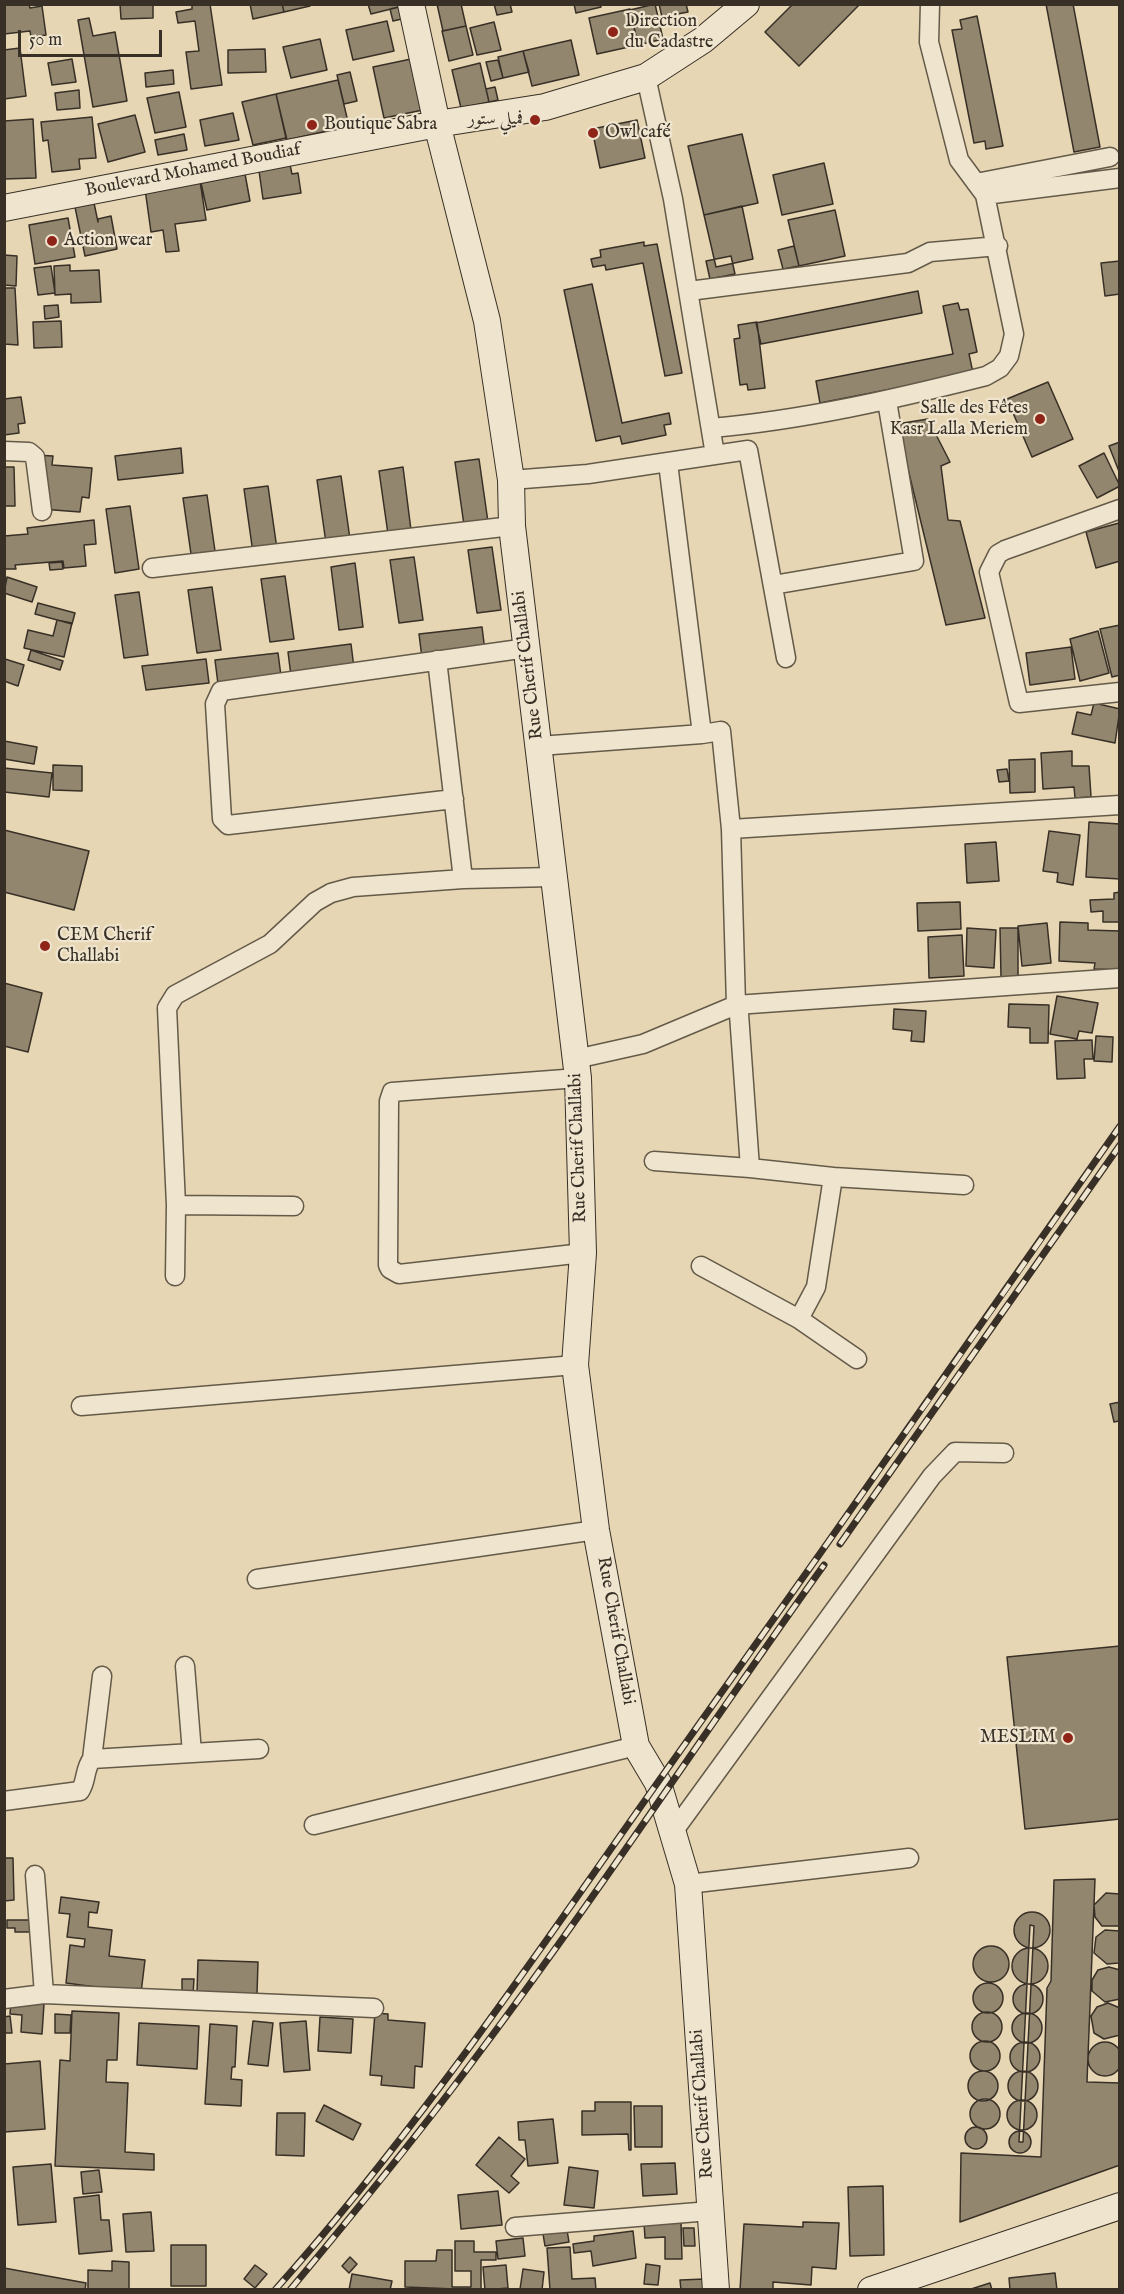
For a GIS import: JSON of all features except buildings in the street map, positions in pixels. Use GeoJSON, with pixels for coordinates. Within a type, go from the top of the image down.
{"type":"FeatureCollection","features":[{"type":"Feature","properties":{"kind":"street","name":"Rue Cherif Challabi"},"geometry":{"type":"LineString","coordinates":[[411,4],[437,124],[487,321],[511,480],[512,526],[539,746],[552,877],[577,1069],[583,1253],[575,1365],[596,1530],[636,1746],[658,1783],[688,1884],[716,2289]]}},
{"type":"Feature","properties":{"kind":"street","name":"Boulevard Mohamed Boudiaf"},"geometry":{"type":"LineString","coordinates":[[4,208],[437,124],[544,107],[646,77],[703,40],[747,4]]}},
{"type":"Feature","properties":{"kind":"street"},"geometry":{"type":"LineString","coordinates":[[711,428],[747,425],[887,401],[986,376],[1000,368],[1009,356],[1014,334],[998,246],[981,189],[959,160],[928,42],[930,4]]}},
{"type":"Feature","properties":{"kind":"street"},"geometry":{"type":"LineString","coordinates":[[646,77],[673,199],[715,455]]}},
{"type":"Feature","properties":{"kind":"street"},"geometry":{"type":"LineString","coordinates":[[981,189],[1110,157]]}},
{"type":"Feature","properties":{"kind":"street"},"geometry":{"type":"LineString","coordinates":[[981,189],[1119,178]]}},
{"type":"Feature","properties":{"kind":"street"},"geometry":{"type":"LineString","coordinates":[[689,291],[908,263],[930,252],[998,246]]}},
{"type":"Feature","properties":{"kind":"street"},"geometry":{"type":"LineString","coordinates":[[772,585],[914,561],[887,401]]}},
{"type":"Feature","properties":{"kind":"street"},"geometry":{"type":"LineString","coordinates":[[511,480],[588,474],[748,450],[786,658]]}},
{"type":"Feature","properties":{"kind":"street"},"geometry":{"type":"LineString","coordinates":[[4,451],[29,452],[35,457],[42,512]]}},
{"type":"Feature","properties":{"kind":"street"},"geometry":{"type":"LineString","coordinates":[[668,463],[702,734]]}},
{"type":"Feature","properties":{"kind":"street"},"geometry":{"type":"LineString","coordinates":[[1119,509],[1005,550],[998,554],[989,573],[1019,703],[1119,692]]}},
{"type":"Feature","properties":{"kind":"street"},"geometry":{"type":"LineString","coordinates":[[152,568],[512,526]]}},
{"type":"Feature","properties":{"kind":"street"},"geometry":{"type":"LineString","coordinates":[[454,799],[233,826],[222,819],[215,704],[221,691],[527,648]]}},
{"type":"Feature","properties":{"kind":"street"},"geometry":{"type":"LineString","coordinates":[[437,660],[463,879]]}},
{"type":"Feature","properties":{"kind":"street"},"geometry":{"type":"LineString","coordinates":[[539,746],[721,731],[731,829],[736,1005],[739,1014],[750,1168]]}},
{"type":"Feature","properties":{"kind":"street"},"geometry":{"type":"LineString","coordinates":[[731,829],[1119,805]]}},
{"type":"Feature","properties":{"kind":"street"},"geometry":{"type":"LineString","coordinates":[[175,1276],[176,1205],[167,1008],[175,995],[270,944],[315,902],[331,893],[353,887],[463,879],[552,877]]}},
{"type":"Feature","properties":{"kind":"street"},"geometry":{"type":"LineString","coordinates":[[583,1253],[399,1274],[390,1269],[388,1265],[389,1101],[393,1092],[577,1069],[736,1005],[1119,978]]}},
{"type":"Feature","properties":{"kind":"street"},"geometry":{"type":"LineString","coordinates":[[654,1161],[833,1177],[964,1185]]}},
{"type":"Feature","properties":{"kind":"street"},"geometry":{"type":"LineString","coordinates":[[800,1319],[816,1287],[833,1177]]}},
{"type":"Feature","properties":{"kind":"street"},"geometry":{"type":"LineString","coordinates":[[176,1205],[294,1206]]}},
{"type":"Feature","properties":{"kind":"street"},"geometry":{"type":"LineString","coordinates":[[701,1266],[800,1319],[857,1359]]}},
{"type":"Feature","properties":{"kind":"street"},"geometry":{"type":"LineString","coordinates":[[81,1406],[575,1365]]}},
{"type":"Feature","properties":{"kind":"street"},"geometry":{"type":"LineString","coordinates":[[673,1832],[932,1476],[955,1452],[1004,1453]]}},
{"type":"Feature","properties":{"kind":"street"},"geometry":{"type":"LineString","coordinates":[[257,1580],[596,1530]]}},
{"type":"Feature","properties":{"kind":"street"},"geometry":{"type":"LineString","coordinates":[[185,1666],[192,1753]]}},
{"type":"Feature","properties":{"kind":"street"},"geometry":{"type":"LineString","coordinates":[[4,1801],[80,1791],[84,1785],[87,1765],[92,1759],[102,1676]]}},
{"type":"Feature","properties":{"kind":"street"},"geometry":{"type":"LineString","coordinates":[[314,1825],[636,1746]]}},
{"type":"Feature","properties":{"kind":"street"},"geometry":{"type":"LineString","coordinates":[[92,1759],[259,1749]]}},
{"type":"Feature","properties":{"kind":"street"},"geometry":{"type":"LineString","coordinates":[[688,1884],[909,1858]]}},
{"type":"Feature","properties":{"kind":"street"},"geometry":{"type":"LineString","coordinates":[[35,1875],[44,1994]]}},
{"type":"Feature","properties":{"kind":"street"},"geometry":{"type":"LineString","coordinates":[[4,1999],[44,1994],[374,2008]]}},
{"type":"Feature","properties":{"kind":"street"},"geometry":{"type":"LineString","coordinates":[[871,2289],[1119,2205]]}},
{"type":"Feature","properties":{"kind":"street"},"geometry":{"type":"LineString","coordinates":[[515,2227],[710,2211]]}},
{"type":"Feature","properties":{"kind":"railway"},"geometry":{"type":"LineString","coordinates":[[275,2290],[377,2168],[474,2042],[1120,1126]]}},
{"type":"Feature","properties":{"kind":"railway"},"geometry":{"type":"LineString","coordinates":[[840,1544],[1120,1145]]}},
{"type":"Feature","properties":{"kind":"railway"},"geometry":{"type":"LineString","coordinates":[[290,2290],[410,2143],[524,1993],[824,1565]]}},
{"type":"Feature","properties":{"kind":"place","name":"Direction du Cadastre"},"geometry":{"type":"Point","coordinates":[613,32]}},
{"type":"Feature","properties":{"kind":"place","name":"فميلي ستور"},"geometry":{"type":"Point","coordinates":[535,120]}},
{"type":"Feature","properties":{"kind":"place","name":"Boutique Sabra"},"geometry":{"type":"Point","coordinates":[312,125]}},
{"type":"Feature","properties":{"kind":"place","name":"Owl café"},"geometry":{"type":"Point","coordinates":[593,133]}},
{"type":"Feature","properties":{"kind":"place","name":"Action wear"},"geometry":{"type":"Point","coordinates":[52,241]}},
{"type":"Feature","properties":{"kind":"place","name":"Salle des Fêtes Kasr Lalla Meriem"},"geometry":{"type":"Point","coordinates":[1040,419]}},
{"type":"Feature","properties":{"kind":"place","name":"CEM Cherif Challabi"},"geometry":{"type":"Point","coordinates":[45,946]}},
{"type":"Feature","properties":{"kind":"place","name":"MESLIM"},"geometry":{"type":"Point","coordinates":[1068,1738]}}]}
